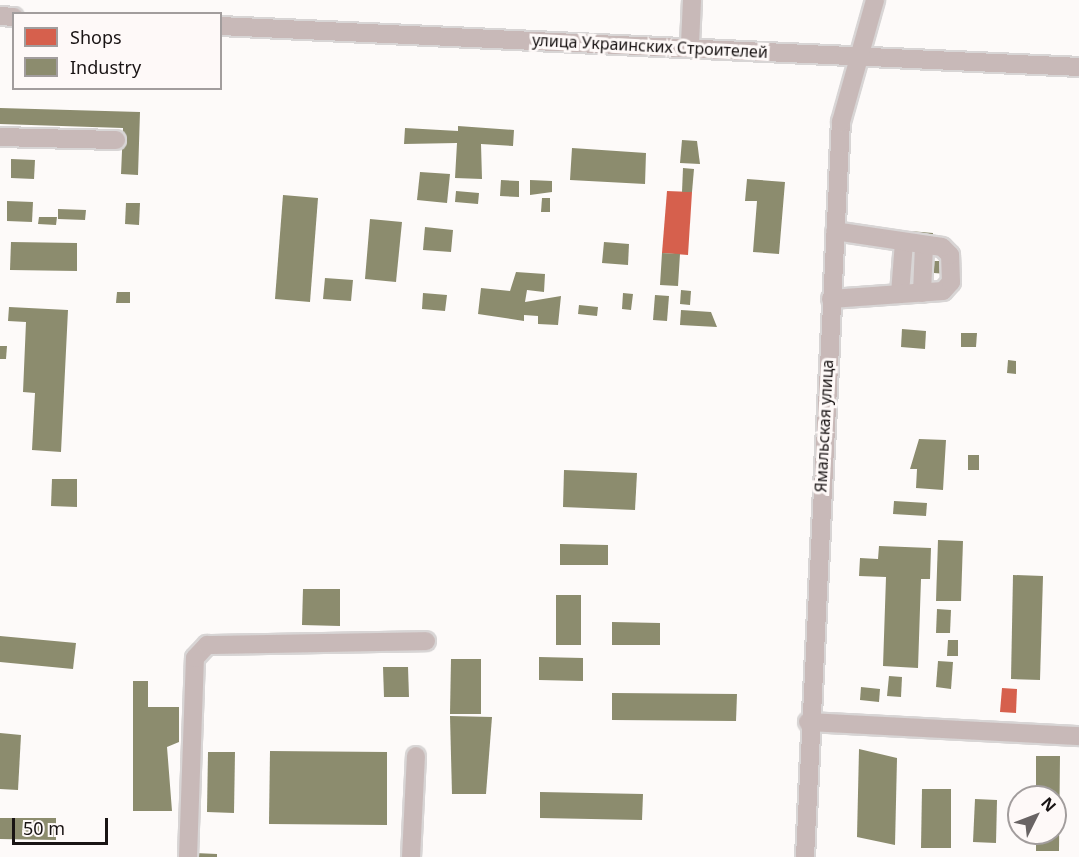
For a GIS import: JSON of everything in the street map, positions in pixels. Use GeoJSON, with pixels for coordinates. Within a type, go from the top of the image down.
{"type":"FeatureCollection","features":[{"type":"Feature","properties":{"kind":"street"},"geometry":{"type":"LineString","coordinates":[[690,44],[692,0]]}},
{"type":"Feature","properties":{"kind":"street","name":"Ямальская улица"},"geometry":{"type":"LineString","coordinates":[[805,857],[808,722],[842,114],[875,0]]}},
{"type":"Feature","properties":{"kind":"street","name":"улица Украинских Строителей"},"geometry":{"type":"LineString","coordinates":[[222,26],[1079,67]]}},
{"type":"Feature","properties":{"kind":"street"},"geometry":{"type":"LineString","coordinates":[[0,137],[116,140]]}},
{"type":"Feature","properties":{"kind":"street"},"geometry":{"type":"LineString","coordinates":[[831,299],[946,290],[951,282],[950,255],[924,245],[835,231]]}},
{"type":"Feature","properties":{"kind":"street"},"geometry":{"type":"LineString","coordinates":[[900,294],[904,242]]}},
{"type":"Feature","properties":{"kind":"street"},"geometry":{"type":"LineString","coordinates":[[922,293],[924,245]]}},
{"type":"Feature","properties":{"kind":"street"},"geometry":{"type":"LineString","coordinates":[[188,857],[195,658],[207,645],[426,641]]}},
{"type":"Feature","properties":{"kind":"street"},"geometry":{"type":"LineString","coordinates":[[808,722],[1079,735]]}},
{"type":"Feature","properties":{"kind":"street"},"geometry":{"type":"LineString","coordinates":[[411,857],[416,756]]}},
{"type":"Feature","properties":{"kind":"building: Shops"},"geometry":{"type":"Polygon","coordinates":[[[667,191],[692,192],[688,255],[662,253],[667,191]]]}},
{"type":"Feature","properties":{"kind":"building: Shops"},"geometry":{"type":"Polygon","coordinates":[[[1002,688],[1017,689],[1016,713],[1000,712],[1002,688]]]}},
{"type":"Feature","properties":{"kind":"building: Industry"},"geometry":{"type":"Polygon","coordinates":[[[0,108],[140,112],[138,175],[121,174],[123,128],[0,124],[0,108]]]}},
{"type":"Feature","properties":{"kind":"building: Industry"},"geometry":{"type":"Polygon","coordinates":[[[458,126],[514,130],[513,146],[481,144],[482,179],[455,178],[457,143],[404,144],[405,128],[458,131],[458,126]]]}},
{"type":"Feature","properties":{"kind":"building: Industry"},"geometry":{"type":"Polygon","coordinates":[[[682,140],[697,141],[700,164],[680,163],[682,140]]]}},
{"type":"Feature","properties":{"kind":"building: Industry"},"geometry":{"type":"Polygon","coordinates":[[[572,148],[646,153],[645,184],[570,180],[572,148]]]}},
{"type":"Feature","properties":{"kind":"building: Industry"},"geometry":{"type":"Polygon","coordinates":[[[11,159],[35,160],[34,179],[11,178],[11,159]]]}},
{"type":"Feature","properties":{"kind":"building: Industry"},"geometry":{"type":"Polygon","coordinates":[[[683,168],[694,169],[692,192],[682,192],[683,168]]]}},
{"type":"Feature","properties":{"kind":"building: Industry"},"geometry":{"type":"Polygon","coordinates":[[[420,172],[450,174],[447,203],[417,200],[420,172]]]}},
{"type":"Feature","properties":{"kind":"building: Industry"},"geometry":{"type":"Polygon","coordinates":[[[747,179],[785,182],[779,254],[753,252],[757,201],[745,201],[747,179]]]}},
{"type":"Feature","properties":{"kind":"building: Industry"},"geometry":{"type":"Polygon","coordinates":[[[501,180],[519,181],[519,197],[500,196],[501,180]]]}},
{"type":"Feature","properties":{"kind":"building: Industry"},"geometry":{"type":"Polygon","coordinates":[[[530,180],[552,181],[552,192],[530,195],[530,180]]]}},
{"type":"Feature","properties":{"kind":"building: Industry"},"geometry":{"type":"Polygon","coordinates":[[[456,191],[479,193],[478,204],[455,202],[456,191]]]}},
{"type":"Feature","properties":{"kind":"building: Industry"},"geometry":{"type":"Polygon","coordinates":[[[283,195],[318,198],[310,302],[275,299],[283,195]]]}},
{"type":"Feature","properties":{"kind":"building: Industry"},"geometry":{"type":"Polygon","coordinates":[[[542,198],[550,198],[550,212],[541,212],[542,198]]]}},
{"type":"Feature","properties":{"kind":"building: Industry"},"geometry":{"type":"Polygon","coordinates":[[[7,201],[33,202],[32,222],[7,221],[7,201]]]}},
{"type":"Feature","properties":{"kind":"building: Industry"},"geometry":{"type":"Polygon","coordinates":[[[126,203],[140,203],[139,225],[125,224],[126,203]]]}},
{"type":"Feature","properties":{"kind":"building: Industry"},"geometry":{"type":"Polygon","coordinates":[[[58,209],[86,210],[85,220],[58,219],[58,209]]]}},
{"type":"Feature","properties":{"kind":"building: Industry"},"geometry":{"type":"Polygon","coordinates":[[[39,217],[57,217],[56,225],[38,224],[39,217]]]}},
{"type":"Feature","properties":{"kind":"building: Industry"},"geometry":{"type":"Polygon","coordinates":[[[370,219],[402,222],[396,282],[365,279],[370,219]]]}},
{"type":"Feature","properties":{"kind":"building: Industry"},"geometry":{"type":"Polygon","coordinates":[[[425,227],[453,230],[451,252],[423,250],[425,227]]]}},
{"type":"Feature","properties":{"kind":"building: Industry"},"geometry":{"type":"Polygon","coordinates":[[[910,231],[933,233],[933,239],[909,237],[910,231]]]}},
{"type":"Feature","properties":{"kind":"building: Industry"},"geometry":{"type":"Polygon","coordinates":[[[11,242],[77,243],[77,271],[10,270],[11,242]]]}},
{"type":"Feature","properties":{"kind":"building: Industry"},"geometry":{"type":"Polygon","coordinates":[[[604,242],[629,244],[628,265],[602,263],[604,242]]]}},
{"type":"Feature","properties":{"kind":"building: Industry"},"geometry":{"type":"Polygon","coordinates":[[[662,253],[680,254],[678,286],[660,285],[662,253]]]}},
{"type":"Feature","properties":{"kind":"building: Industry"},"geometry":{"type":"Polygon","coordinates":[[[934,261],[948,261],[947,274],[934,273],[934,261]]]}},
{"type":"Feature","properties":{"kind":"building: Industry"},"geometry":{"type":"Polygon","coordinates":[[[516,272],[545,274],[544,292],[527,290],[525,302],[561,296],[558,325],[538,324],[538,316],[524,315],[524,321],[478,314],[481,288],[510,291],[516,272]]]}},
{"type":"Feature","properties":{"kind":"building: Industry"},"geometry":{"type":"Polygon","coordinates":[[[325,278],[353,280],[351,301],[323,299],[325,278]]]}},
{"type":"Feature","properties":{"kind":"building: Industry"},"geometry":{"type":"Polygon","coordinates":[[[681,290],[691,291],[690,305],[680,304],[681,290]]]}},
{"type":"Feature","properties":{"kind":"building: Industry"},"geometry":{"type":"Polygon","coordinates":[[[117,292],[130,292],[130,303],[116,303],[117,292]]]}},
{"type":"Feature","properties":{"kind":"building: Industry"},"geometry":{"type":"Polygon","coordinates":[[[423,293],[447,295],[445,311],[422,309],[423,293]]]}},
{"type":"Feature","properties":{"kind":"building: Industry"},"geometry":{"type":"Polygon","coordinates":[[[623,293],[633,294],[631,310],[622,309],[623,293]]]}},
{"type":"Feature","properties":{"kind":"building: Industry"},"geometry":{"type":"Polygon","coordinates":[[[655,295],[669,296],[667,321],[653,320],[655,295]]]}},
{"type":"Feature","properties":{"kind":"building: Industry"},"geometry":{"type":"Polygon","coordinates":[[[579,305],[598,307],[597,316],[578,314],[579,305]]]}},
{"type":"Feature","properties":{"kind":"building: Industry"},"geometry":{"type":"Polygon","coordinates":[[[9,307],[68,310],[61,452],[32,450],[35,393],[23,392],[26,322],[8,321],[9,307]]]}},
{"type":"Feature","properties":{"kind":"building: Industry"},"geometry":{"type":"Polygon","coordinates":[[[681,310],[711,312],[717,327],[680,325],[681,310]]]}},
{"type":"Feature","properties":{"kind":"building: Industry"},"geometry":{"type":"Polygon","coordinates":[[[902,329],[926,331],[925,349],[901,347],[902,329]]]}},
{"type":"Feature","properties":{"kind":"building: Industry"},"geometry":{"type":"Polygon","coordinates":[[[961,333],[977,333],[976,347],[961,347],[961,333]]]}},
{"type":"Feature","properties":{"kind":"building: Industry"},"geometry":{"type":"Polygon","coordinates":[[[0,346],[7,346],[6,359],[0,359],[0,346]]]}},
{"type":"Feature","properties":{"kind":"building: Industry"},"geometry":{"type":"Polygon","coordinates":[[[1008,360],[1016,361],[1016,374],[1007,373],[1008,360]]]}},
{"type":"Feature","properties":{"kind":"building: Industry"},"geometry":{"type":"Polygon","coordinates":[[[919,439],[946,440],[943,490],[916,488],[917,469],[910,469],[919,439]]]}},
{"type":"Feature","properties":{"kind":"building: Industry"},"geometry":{"type":"Polygon","coordinates":[[[968,455],[979,455],[979,470],[968,470],[968,455]]]}},
{"type":"Feature","properties":{"kind":"building: Industry"},"geometry":{"type":"Polygon","coordinates":[[[564,470],[637,473],[635,510],[563,507],[564,470]]]}},
{"type":"Feature","properties":{"kind":"building: Industry"},"geometry":{"type":"Polygon","coordinates":[[[52,479],[77,479],[77,507],[51,506],[52,479]]]}},
{"type":"Feature","properties":{"kind":"building: Industry"},"geometry":{"type":"Polygon","coordinates":[[[894,501],[927,503],[926,516],[893,514],[894,501]]]}},
{"type":"Feature","properties":{"kind":"building: Industry"},"geometry":{"type":"Polygon","coordinates":[[[938,540],[963,541],[961,601],[936,601],[938,540]]]}},
{"type":"Feature","properties":{"kind":"building: Industry"},"geometry":{"type":"Polygon","coordinates":[[[560,544],[608,545],[608,565],[560,565],[560,544]]]}},
{"type":"Feature","properties":{"kind":"building: Industry"},"geometry":{"type":"Polygon","coordinates":[[[879,546],[931,548],[930,579],[921,579],[918,668],[883,666],[886,577],[859,576],[860,558],[878,559],[879,546]]]}},
{"type":"Feature","properties":{"kind":"building: Industry"},"geometry":{"type":"Polygon","coordinates":[[[1013,575],[1043,576],[1040,680],[1011,679],[1013,575]]]}},
{"type":"Feature","properties":{"kind":"building: Industry"},"geometry":{"type":"Polygon","coordinates":[[[303,589],[340,589],[340,626],[302,625],[303,589]]]}},
{"type":"Feature","properties":{"kind":"building: Industry"},"geometry":{"type":"Polygon","coordinates":[[[556,595],[581,595],[581,645],[556,645],[556,595]]]}},
{"type":"Feature","properties":{"kind":"building: Industry"},"geometry":{"type":"Polygon","coordinates":[[[937,609],[951,610],[950,633],[936,633],[937,609]]]}},
{"type":"Feature","properties":{"kind":"building: Industry"},"geometry":{"type":"Polygon","coordinates":[[[612,622],[660,623],[660,645],[612,645],[612,622]]]}},
{"type":"Feature","properties":{"kind":"building: Industry"},"geometry":{"type":"Polygon","coordinates":[[[0,636],[76,643],[73,669],[0,662],[0,636]]]}},
{"type":"Feature","properties":{"kind":"building: Industry"},"geometry":{"type":"Polygon","coordinates":[[[948,640],[958,640],[958,656],[947,656],[948,640]]]}},
{"type":"Feature","properties":{"kind":"building: Industry"},"geometry":{"type":"Polygon","coordinates":[[[539,657],[583,658],[583,681],[539,680],[539,657]]]}},
{"type":"Feature","properties":{"kind":"building: Industry"},"geometry":{"type":"Polygon","coordinates":[[[451,659],[481,659],[481,714],[450,714],[451,659]]]}},
{"type":"Feature","properties":{"kind":"building: Industry"},"geometry":{"type":"Polygon","coordinates":[[[938,661],[953,662],[951,689],[936,687],[938,661]]]}},
{"type":"Feature","properties":{"kind":"building: Industry"},"geometry":{"type":"Polygon","coordinates":[[[383,667],[408,667],[409,697],[384,697],[383,667]]]}},
{"type":"Feature","properties":{"kind":"building: Industry"},"geometry":{"type":"Polygon","coordinates":[[[889,676],[902,677],[901,697],[887,696],[889,676]]]}},
{"type":"Feature","properties":{"kind":"building: Industry"},"geometry":{"type":"Polygon","coordinates":[[[133,681],[148,681],[148,707],[179,707],[179,742],[167,747],[172,811],[133,811],[133,681]]]}},
{"type":"Feature","properties":{"kind":"building: Industry"},"geometry":{"type":"Polygon","coordinates":[[[861,687],[880,689],[879,702],[860,700],[861,687]]]}},
{"type":"Feature","properties":{"kind":"building: Industry"},"geometry":{"type":"Polygon","coordinates":[[[612,693],[737,694],[736,721],[612,720],[612,693]]]}},
{"type":"Feature","properties":{"kind":"building: Industry"},"geometry":{"type":"Polygon","coordinates":[[[450,716],[492,717],[486,794],[452,794],[450,716]]]}},
{"type":"Feature","properties":{"kind":"building: Industry"},"geometry":{"type":"Polygon","coordinates":[[[0,733],[21,735],[18,790],[0,789],[0,733]]]}},
{"type":"Feature","properties":{"kind":"building: Industry"},"geometry":{"type":"Polygon","coordinates":[[[859,749],[897,758],[895,845],[857,837],[859,749]]]}},
{"type":"Feature","properties":{"kind":"building: Industry"},"geometry":{"type":"Polygon","coordinates":[[[270,751],[387,752],[387,825],[269,824],[270,751]]]}},
{"type":"Feature","properties":{"kind":"building: Industry"},"geometry":{"type":"Polygon","coordinates":[[[208,752],[235,752],[234,813],[207,812],[208,752]]]}},
{"type":"Feature","properties":{"kind":"building: Industry"},"geometry":{"type":"Polygon","coordinates":[[[1036,756],[1060,756],[1060,785],[1036,785],[1036,756]]]}},
{"type":"Feature","properties":{"kind":"building: Industry"},"geometry":{"type":"Polygon","coordinates":[[[922,789],[951,789],[951,848],[921,848],[922,789]]]}},
{"type":"Feature","properties":{"kind":"building: Industry"},"geometry":{"type":"Polygon","coordinates":[[[540,792],[643,794],[642,820],[540,818],[540,792]]]}},
{"type":"Feature","properties":{"kind":"building: Industry"},"geometry":{"type":"Polygon","coordinates":[[[975,799],[997,800],[996,843],[973,842],[975,799]]]}},
{"type":"Feature","properties":{"kind":"building: Industry"},"geometry":{"type":"Polygon","coordinates":[[[0,818],[56,818],[56,840],[0,839],[0,818]]]}},
{"type":"Feature","properties":{"kind":"building: Industry"},"geometry":{"type":"Polygon","coordinates":[[[1036,845],[1059,845],[1059,851],[1036,851],[1036,845]]]}},
{"type":"Feature","properties":{"kind":"building: Industry"},"geometry":{"type":"Polygon","coordinates":[[[195,853],[217,854],[217,857],[194,857],[195,853]]]}}]}
